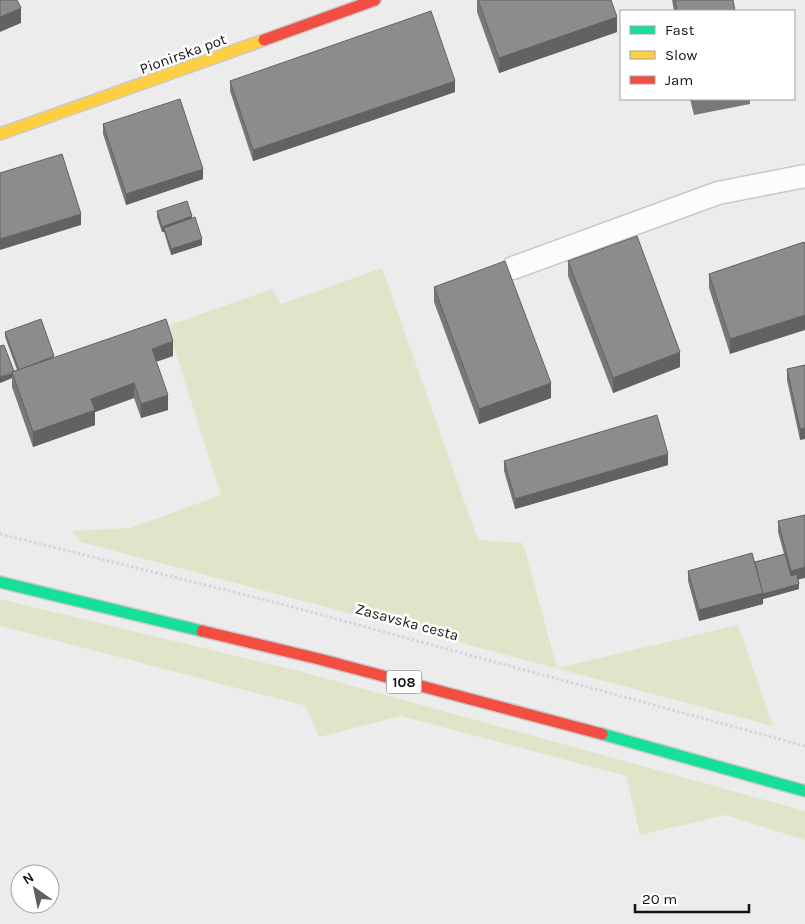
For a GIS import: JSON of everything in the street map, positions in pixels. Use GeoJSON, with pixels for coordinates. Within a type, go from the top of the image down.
{"type":"FeatureCollection","features":[{"type":"Feature","properties":{"kind":"main road","name":"Pionirska pot"},"geometry":{"type":"LineString","coordinates":[[0,134],[375,0]]}},
{"type":"Feature","properties":{"kind":"main road","name":"108"},"geometry":{"type":"LineString","coordinates":[[0,582],[319,659],[632,742],[805,791]]}},
{"type":"Feature","properties":{"kind":"lane"},"geometry":{"type":"LineString","coordinates":[[513,268],[718,193],[805,176]]}},
{"type":"Feature","properties":{"kind":"path","name":"Zasavska cesta"},"geometry":{"type":"LineString","coordinates":[[0,534],[279,603],[805,746]]}},
{"type":"Feature","properties":{"kind":"green space"},"geometry":{"type":"Polygon","coordinates":[[[382,268],[478,540],[523,543],[557,668],[738,625],[773,726],[81,542],[71,531],[130,528],[221,495],[167,326],[272,289],[281,304],[382,268]]]}},
{"type":"Feature","properties":{"kind":"green space"},"geometry":{"type":"Polygon","coordinates":[[[0,599],[299,671],[805,811],[805,840],[726,815],[640,835],[626,776],[401,716],[319,737],[306,706],[0,626],[0,599]]]}},
{"type":"Feature","properties":{"kind":"building"},"geometry":{"type":"Polygon","coordinates":[[[0,0],[17,0],[21,8],[0,17],[0,0]]]}},
{"type":"Feature","properties":{"kind":"building"},"geometry":{"type":"Polygon","coordinates":[[[478,0],[611,0],[617,17],[499,58],[478,0]]]}},
{"type":"Feature","properties":{"kind":"building"},"geometry":{"type":"Polygon","coordinates":[[[675,0],[733,0],[735,10],[677,10],[675,0]]]}},
{"type":"Feature","properties":{"kind":"building"},"geometry":{"type":"Polygon","coordinates":[[[431,11],[455,81],[253,150],[230,81],[431,11]]]}},
{"type":"Feature","properties":{"kind":"building"},"geometry":{"type":"Polygon","coordinates":[[[180,99],[203,169],[126,194],[103,124],[180,99]]]}},
{"type":"Feature","properties":{"kind":"building"},"geometry":{"type":"Polygon","coordinates":[[[62,154],[81,214],[0,239],[0,173],[62,154]]]}},
{"type":"Feature","properties":{"kind":"building"},"geometry":{"type":"Polygon","coordinates":[[[187,201],[192,216],[162,227],[157,211],[187,201]]]}},
{"type":"Feature","properties":{"kind":"building"},"geometry":{"type":"Polygon","coordinates":[[[195,217],[202,239],[171,249],[164,228],[195,217]]]}},
{"type":"Feature","properties":{"kind":"building"},"geometry":{"type":"Polygon","coordinates":[[[637,236],[680,352],[613,378],[568,261],[637,236]]]}},
{"type":"Feature","properties":{"kind":"building"},"geometry":{"type":"Polygon","coordinates":[[[804,242],[805,315],[730,339],[709,274],[804,242]]]}},
{"type":"Feature","properties":{"kind":"building"},"geometry":{"type":"Polygon","coordinates":[[[505,261],[551,383],[479,409],[434,287],[505,261]]]}},
{"type":"Feature","properties":{"kind":"building"},"geometry":{"type":"Polygon","coordinates":[[[41,319],[54,356],[19,370],[5,332],[41,319]]]}},
{"type":"Feature","properties":{"kind":"building"},"geometry":{"type":"Polygon","coordinates":[[[166,319],[173,341],[152,349],[168,395],[141,404],[134,383],[91,399],[95,410],[33,432],[12,372],[166,319]]]}},
{"type":"Feature","properties":{"kind":"building"},"geometry":{"type":"Polygon","coordinates":[[[4,345],[14,371],[0,377],[0,346],[4,345]]]}},
{"type":"Feature","properties":{"kind":"building"},"geometry":{"type":"Polygon","coordinates":[[[805,365],[805,428],[800,429],[787,369],[805,365]]]}},
{"type":"Feature","properties":{"kind":"building"},"geometry":{"type":"Polygon","coordinates":[[[657,415],[668,454],[515,499],[504,461],[657,415]]]}},
{"type":"Feature","properties":{"kind":"building"},"geometry":{"type":"Polygon","coordinates":[[[805,515],[805,567],[791,571],[778,521],[805,515]]]}},
{"type":"Feature","properties":{"kind":"building"},"geometry":{"type":"Polygon","coordinates":[[[752,553],[763,593],[699,610],[688,571],[752,553]]]}},
{"type":"Feature","properties":{"kind":"building"},"geometry":{"type":"Polygon","coordinates":[[[785,554],[791,576],[797,574],[799,584],[763,594],[755,562],[785,554]]]}},
{"type":"Feature","properties":{"kind":"traffic: fast"},"geometry":{"type":"LineString","coordinates":[[0,582],[202,631]]}},
{"type":"Feature","properties":{"kind":"traffic: fast"},"geometry":{"type":"LineString","coordinates":[[602,734],[805,791]]}},
{"type":"Feature","properties":{"kind":"traffic: slow"},"geometry":{"type":"LineString","coordinates":[[0,134],[264,40]]}},
{"type":"Feature","properties":{"kind":"traffic: jam"},"geometry":{"type":"LineString","coordinates":[[264,40],[375,0]]}},
{"type":"Feature","properties":{"kind":"traffic: jam"},"geometry":{"type":"LineString","coordinates":[[202,631],[319,659],[602,734]]}}]}
